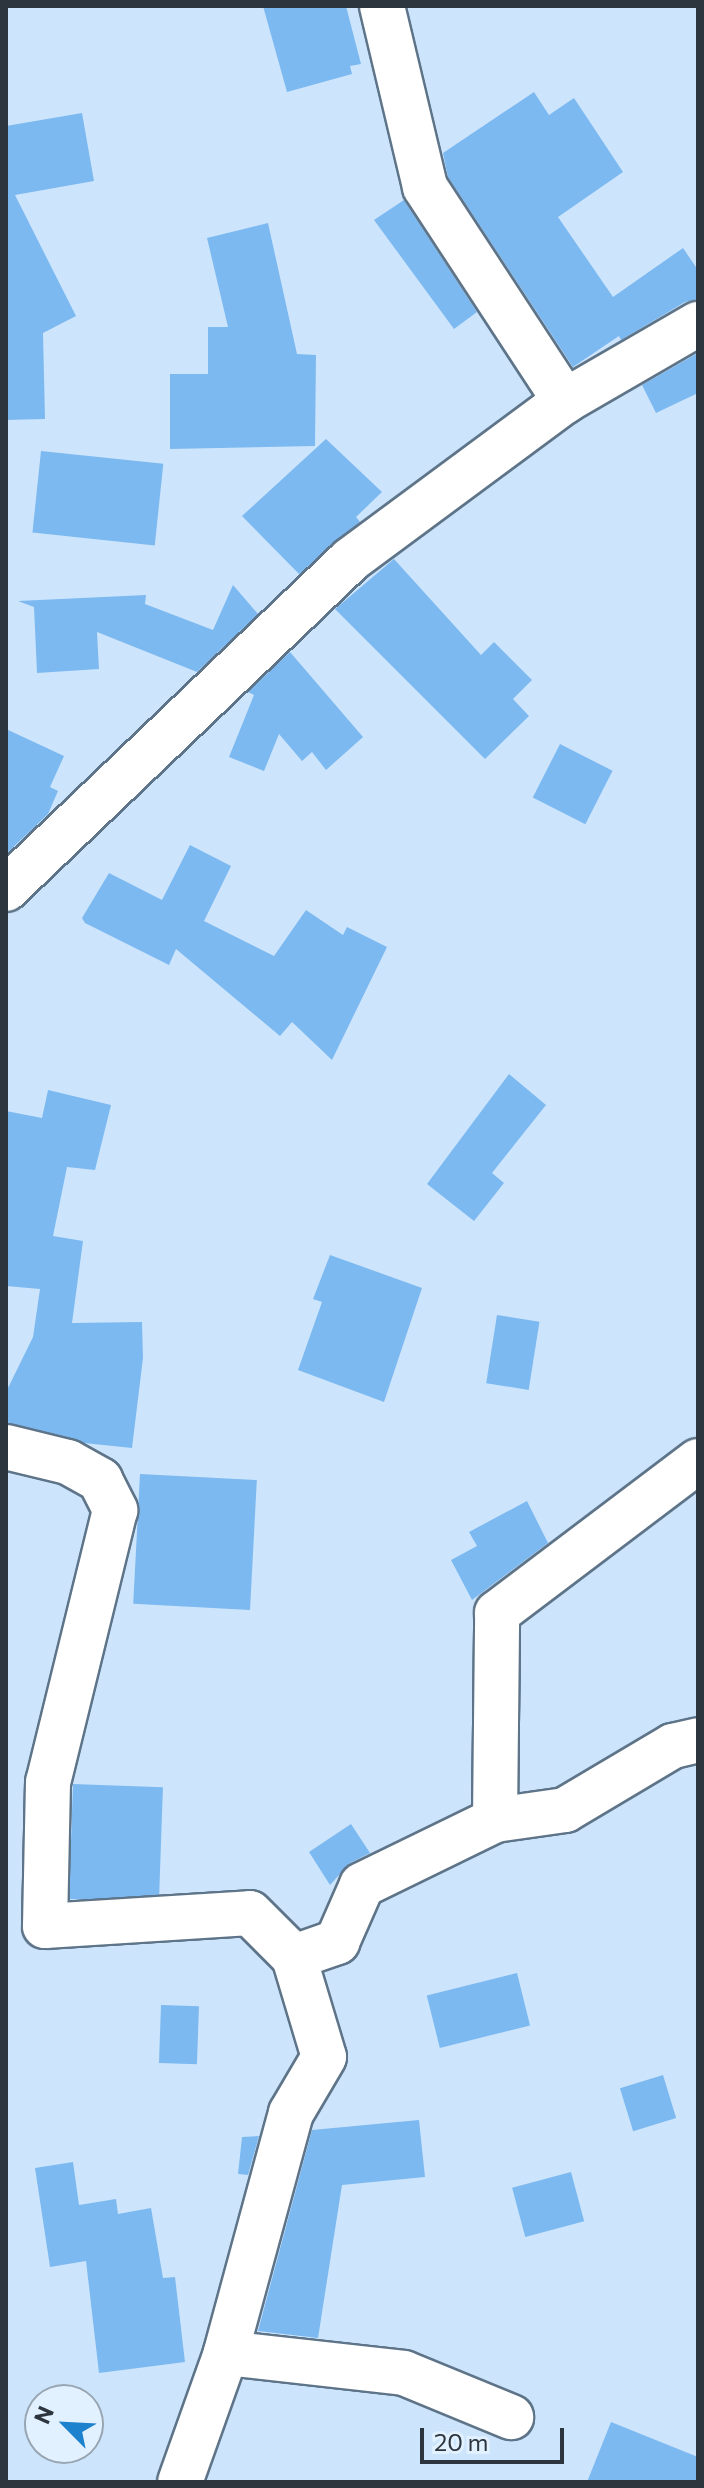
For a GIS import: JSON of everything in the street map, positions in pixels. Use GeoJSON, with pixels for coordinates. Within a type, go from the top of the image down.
{"type":"FeatureCollection","features":[{"type":"Feature","properties":{"kind":"street"},"geometry":{"type":"LineString","coordinates":[[382,6],[425,187],[565,401]]}},
{"type":"Feature","properties":{"kind":"street"},"geometry":{"type":"LineString","coordinates":[[6,889],[350,560],[565,401],[698,324]]}},
{"type":"Feature","properties":{"kind":"street"},"geometry":{"type":"LineString","coordinates":[[6,1447],[68,1462],[100,1480],[115,1510],[48,1782],[45,1926],[250,1913],[294,1957],[324,2057],[291,2113],[226,2353],[180,2482]]}},
{"type":"Feature","properties":{"kind":"street"},"geometry":{"type":"LineString","coordinates":[[495,1820],[497,1613],[698,1461]]}},
{"type":"Feature","properties":{"kind":"street"},"geometry":{"type":"LineString","coordinates":[[294,1957],[337,1942],[362,1885],[495,1820],[565,1810],[673,1746],[698,1740]]}},
{"type":"Feature","properties":{"kind":"street"},"geometry":{"type":"LineString","coordinates":[[226,2353],[404,2373],[511,2417]]}},
{"type":"Feature","properties":{"kind":"building"},"geometry":{"type":"Polygon","coordinates":[[[263,6],[346,6],[361,64],[350,66],[352,74],[287,92],[263,6]]]}},
{"type":"Feature","properties":{"kind":"building"},"geometry":{"type":"Polygon","coordinates":[[[534,92],[549,115],[574,98],[623,172],[558,217],[613,297],[683,248],[698,270],[698,299],[685,302],[621,340],[619,336],[573,367],[448,177],[443,153],[534,92]]]}},
{"type":"Feature","properties":{"kind":"building"},"geometry":{"type":"Polygon","coordinates":[[[82,113],[94,181],[15,195],[76,316],[43,333],[45,419],[6,420],[6,126],[82,113]]]}},
{"type":"Feature","properties":{"kind":"building"},"geometry":{"type":"Polygon","coordinates":[[[404,200],[477,312],[454,329],[374,220],[404,200]]]}},
{"type":"Feature","properties":{"kind":"building"},"geometry":{"type":"Polygon","coordinates":[[[268,223],[297,354],[316,355],[315,446],[170,449],[170,374],[208,374],[208,327],[228,327],[207,238],[268,223]]]}},
{"type":"Feature","properties":{"kind":"building"},"geometry":{"type":"Polygon","coordinates":[[[698,353],[698,393],[656,413],[642,385],[698,353]]]}},
{"type":"Feature","properties":{"kind":"building"},"geometry":{"type":"Polygon","coordinates":[[[326,439],[382,492],[356,517],[360,522],[299,574],[242,516],[326,439]]]}},
{"type":"Feature","properties":{"kind":"building"},"geometry":{"type":"Polygon","coordinates":[[[41,451],[163,464],[155,545],[32,533],[41,451]]]}},
{"type":"Feature","properties":{"kind":"building"},"geometry":{"type":"Polygon","coordinates":[[[394,559],[481,655],[494,642],[532,680],[513,699],[529,716],[485,759],[335,609],[394,559]]]}},
{"type":"Feature","properties":{"kind":"building"},"geometry":{"type":"Polygon","coordinates":[[[233,585],[258,614],[197,672],[97,632],[99,669],[37,673],[34,607],[18,601],[146,595],[145,604],[213,630],[233,585]]]}},
{"type":"Feature","properties":{"kind":"building"},"geometry":{"type":"Polygon","coordinates":[[[290,652],[363,737],[326,770],[312,752],[302,761],[279,734],[264,771],[229,757],[254,695],[248,692],[290,652]]]}},
{"type":"Feature","properties":{"kind":"building"},"geometry":{"type":"Polygon","coordinates":[[[6,729],[64,756],[50,787],[58,791],[48,814],[6,854],[6,729]]]}},
{"type":"Feature","properties":{"kind":"building"},"geometry":{"type":"Polygon","coordinates":[[[560,744],[613,771],[585,824],[533,797],[560,744]]]}},
{"type":"Feature","properties":{"kind":"building"},"geometry":{"type":"Polygon","coordinates":[[[190,845],[231,866],[204,921],[274,956],[306,910],[343,935],[347,927],[387,947],[332,1060],[292,1022],[280,1036],[176,949],[169,965],[85,923],[82,918],[109,873],[162,900],[190,845]]]}},
{"type":"Feature","properties":{"kind":"building"},"geometry":{"type":"Polygon","coordinates":[[[509,1074],[546,1105],[492,1173],[504,1183],[474,1221],[427,1184],[509,1074]]]}},
{"type":"Feature","properties":{"kind":"building"},"geometry":{"type":"Polygon","coordinates":[[[48,1090],[111,1105],[95,1170],[67,1167],[53,1236],[83,1241],[72,1323],[142,1322],[143,1358],[132,1448],[84,1443],[6,1423],[6,1392],[33,1337],[40,1289],[6,1286],[6,1111],[42,1118],[48,1090]]]}},
{"type":"Feature","properties":{"kind":"building"},"geometry":{"type":"Polygon","coordinates":[[[330,1255],[422,1288],[384,1402],[298,1370],[322,1302],[313,1299],[330,1255]]]}},
{"type":"Feature","properties":{"kind":"building"},"geometry":{"type":"Polygon","coordinates":[[[497,1315],[539,1322],[529,1390],[486,1383],[497,1315]]]}},
{"type":"Feature","properties":{"kind":"building"},"geometry":{"type":"Polygon","coordinates":[[[140,1474],[257,1480],[250,1610],[133,1604],[140,1474]]]}},
{"type":"Feature","properties":{"kind":"building"},"geometry":{"type":"Polygon","coordinates":[[[527,1501],[548,1543],[472,1600],[451,1560],[477,1546],[469,1532],[527,1501]]]}},
{"type":"Feature","properties":{"kind":"building"},"geometry":{"type":"Polygon","coordinates":[[[73,1784],[163,1787],[159,1902],[69,1899],[73,1784]]]}},
{"type":"Feature","properties":{"kind":"building"},"geometry":{"type":"Polygon","coordinates":[[[351,1824],[370,1853],[350,1863],[330,1885],[309,1852],[351,1824]]]}},
{"type":"Feature","properties":{"kind":"building"},"geometry":{"type":"Polygon","coordinates":[[[517,1973],[530,2025],[440,2048],[427,1995],[517,1973]]]}},
{"type":"Feature","properties":{"kind":"building"},"geometry":{"type":"Polygon","coordinates":[[[161,2005],[199,2006],[197,2064],[159,2063],[161,2005]]]}},
{"type":"Feature","properties":{"kind":"building"},"geometry":{"type":"Polygon","coordinates":[[[663,2075],[676,2118],[633,2131],[620,2088],[663,2075]]]}},
{"type":"Feature","properties":{"kind":"building"},"geometry":{"type":"Polygon","coordinates":[[[419,2120],[425,2177],[342,2185],[318,2338],[258,2331],[312,2130],[419,2120]]]}},
{"type":"Feature","properties":{"kind":"building"},"geometry":{"type":"Polygon","coordinates":[[[259,2136],[248,2175],[238,2174],[242,2137],[259,2136]]]}},
{"type":"Feature","properties":{"kind":"building"},"geometry":{"type":"Polygon","coordinates":[[[73,2162],[79,2205],[116,2199],[118,2214],[151,2208],[163,2278],[175,2277],[185,2362],[99,2373],[86,2261],[50,2267],[35,2168],[73,2162]]]}},
{"type":"Feature","properties":{"kind":"building"},"geometry":{"type":"Polygon","coordinates":[[[571,2172],[584,2221],[525,2237],[512,2188],[571,2172]]]}},
{"type":"Feature","properties":{"kind":"building"},"geometry":{"type":"Polygon","coordinates":[[[611,2422],[698,2457],[698,2482],[587,2482],[611,2422]]]}}]}
